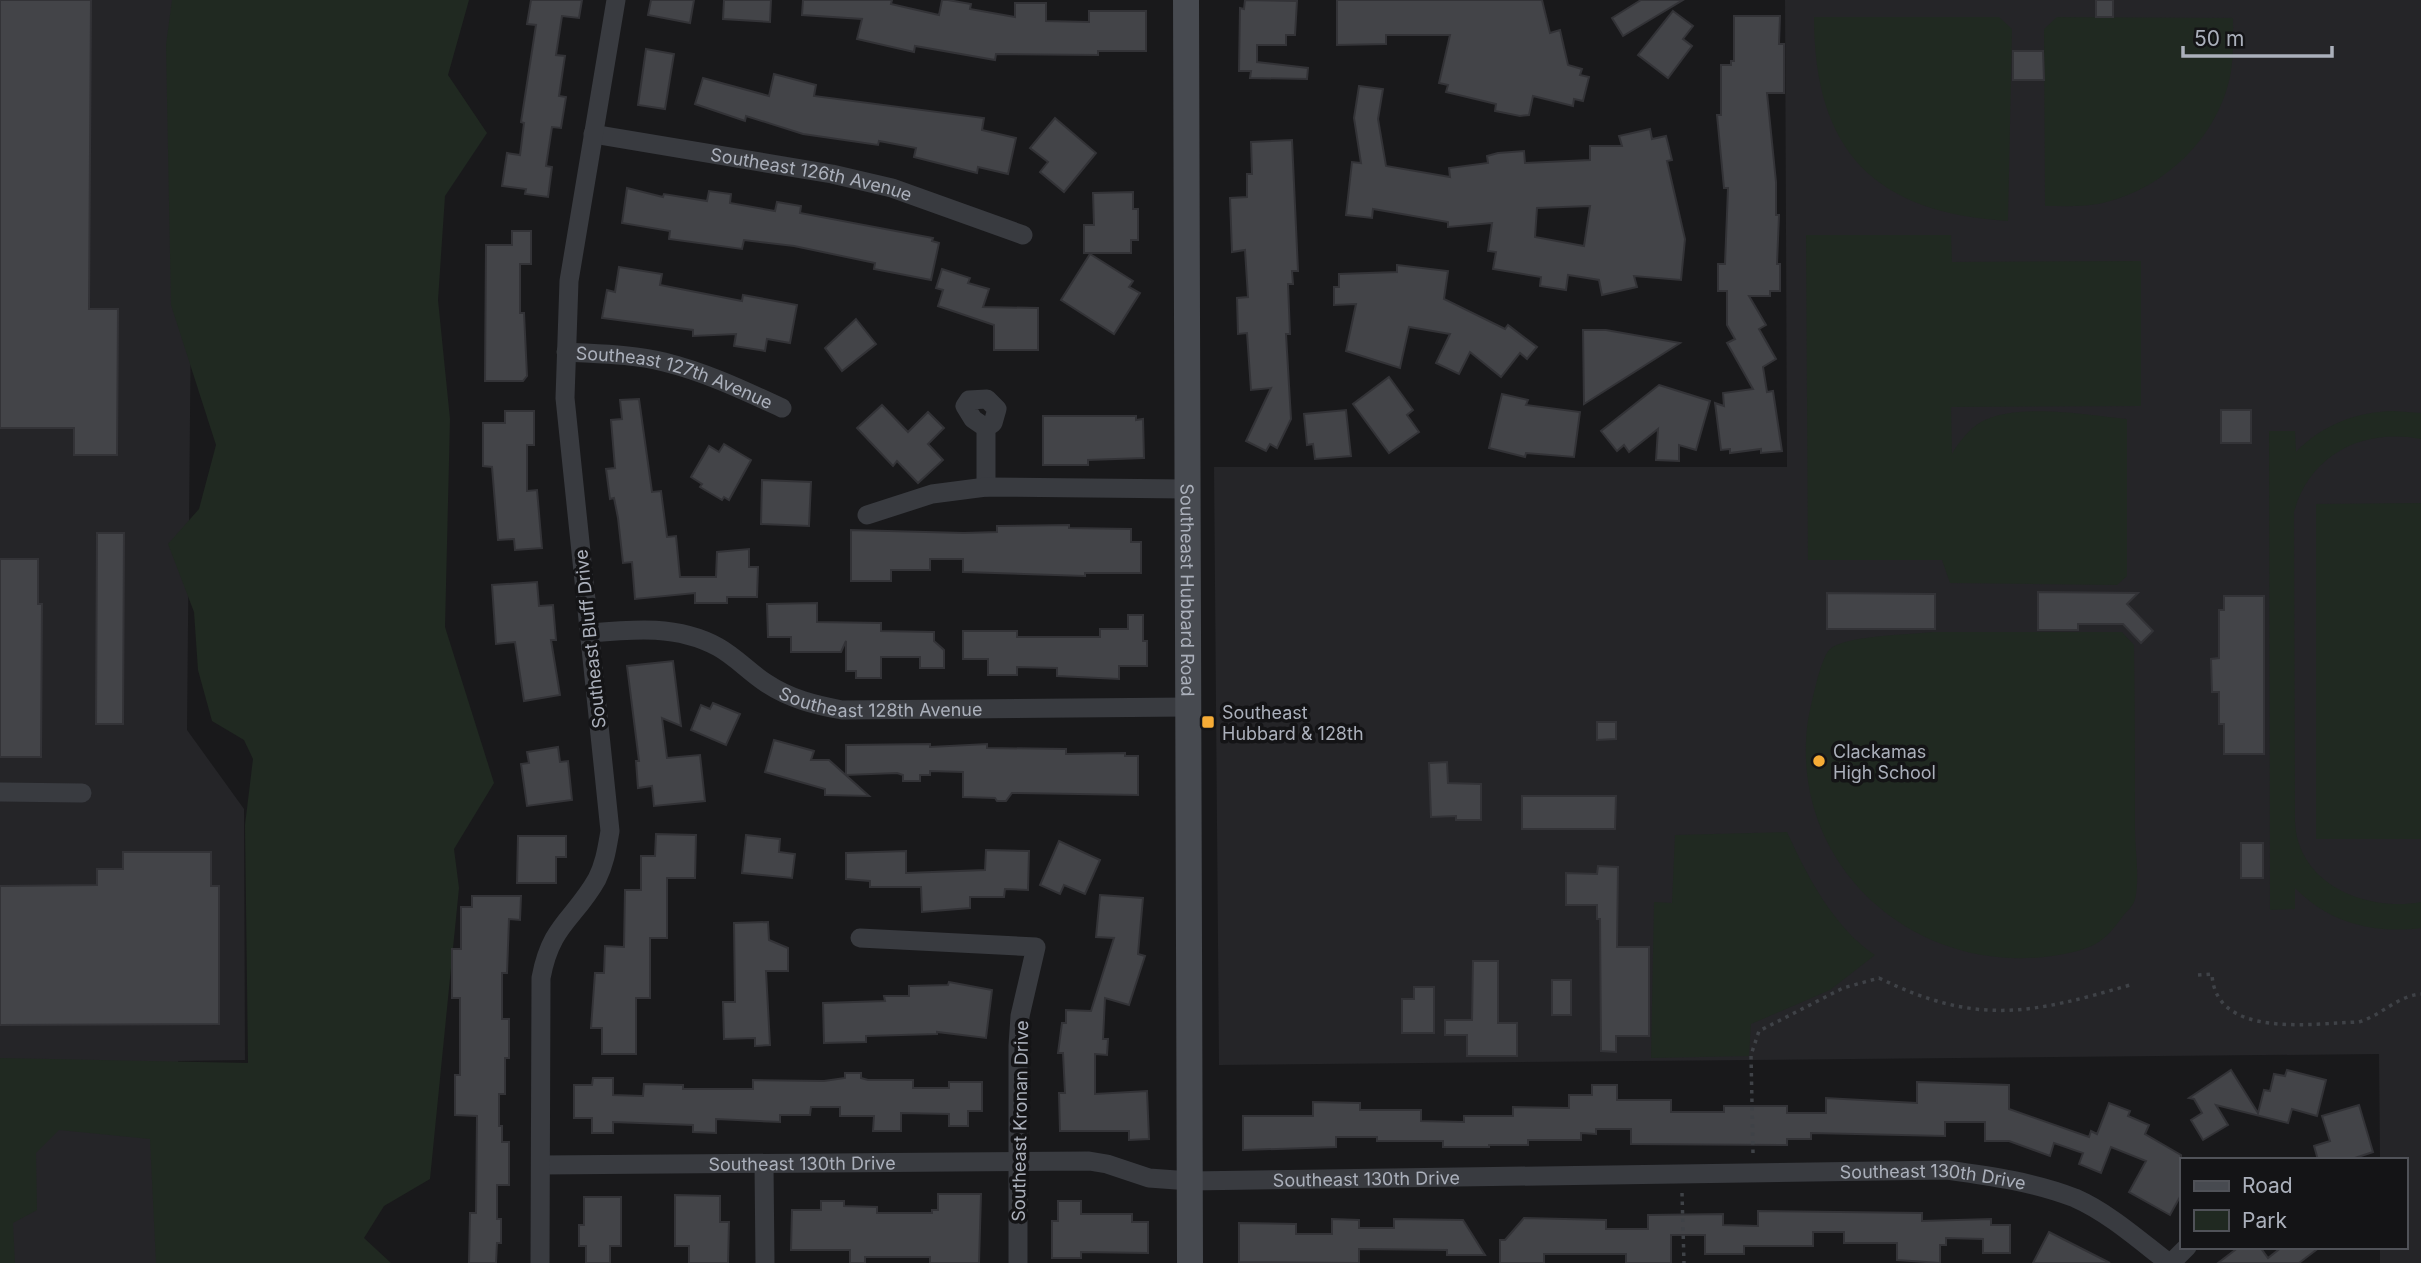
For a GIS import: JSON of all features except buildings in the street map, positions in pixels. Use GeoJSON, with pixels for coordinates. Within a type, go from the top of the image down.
{"type":"FeatureCollection","features":[{"type":"Feature","properties":{"kind":"main road","name":"Southeast Hubbard Road"},"geometry":{"type":"LineString","coordinates":[[1186,0],[1190,1263]]}},
{"type":"Feature","properties":{"kind":"street","name":"Southeast Bluff Drive"},"geometry":{"type":"LineString","coordinates":[[540,1263],[541,978],[546,951],[558,929],[596,881],[606,859],[610,831],[568,444],[566,352],[569,281],[616,0]]}},
{"type":"Feature","properties":{"kind":"street","name":"Southeast 126th Avenue"},"geometry":{"type":"LineString","coordinates":[[593,134],[832,174],[956,209],[1023,235]]}},
{"type":"Feature","properties":{"kind":"street","name":"Southeast 127th Avenue"},"geometry":{"type":"LineString","coordinates":[[566,352],[630,355],[664,361],[731,385],[782,408]]}},
{"type":"Feature","properties":{"kind":"street"},"geometry":{"type":"LineString","coordinates":[[986,428],[986,487]]}},
{"type":"Feature","properties":{"kind":"street"},"geometry":{"type":"LineString","coordinates":[[867,515],[932,494],[986,487],[1187,489]]}},
{"type":"Feature","properties":{"kind":"street","name":"Southeast 128th Avenue"},"geometry":{"type":"LineString","coordinates":[[590,633],[638,629],[671,631],[696,638],[718,647],[788,697],[842,710],[1188,707]]}},
{"type":"Feature","properties":{"kind":"street"},"geometry":{"type":"LineString","coordinates":[[0,792],[82,793]]}},
{"type":"Feature","properties":{"kind":"street","name":"Southeast Kronan Drive"},"geometry":{"type":"LineString","coordinates":[[860,938],[1036,947],[1019,1026],[1018,1263]]}},
{"type":"Feature","properties":{"kind":"street","name":"Southeast 130th Drive"},"geometry":{"type":"LineString","coordinates":[[541,1165],[1089,1161],[1149,1178],[1189,1181],[1947,1170],[2029,1183],[2086,1204],[2114,1221],[2170,1263]]}},
{"type":"Feature","properties":{"kind":"street"},"geometry":{"type":"LineString","coordinates":[[764,1164],[765,1263]]}},
{"type":"Feature","properties":{"kind":"street"},"geometry":{"type":"LineString","coordinates":[[2170,1263],[2185,1249]]}},
{"type":"Feature","properties":{"kind":"path"},"geometry":{"type":"LineString","coordinates":[[2197,975],[2212,974],[2217,995],[2229,1009],[2245,1019],[2261,1023],[2359,1022],[2373,1018],[2396,1001],[2421,994]]}},
{"type":"Feature","properties":{"kind":"path"},"geometry":{"type":"LineString","coordinates":[[1753,1173],[1752,1051],[1759,1031],[1843,988],[1879,978],[1915,996],[1988,1011],[2057,1006],[2130,985]]}},
{"type":"Feature","properties":{"kind":"path"},"geometry":{"type":"LineString","coordinates":[[1682,1174],[1684,1263]]}},
{"type":"Feature","properties":{"kind":"shaded area"},"geometry":{"type":"Polygon","coordinates":[[[0,0],[194,0],[187,730],[244,809],[245,1060],[178,1061],[177,1263],[0,1263],[0,0]]]}},
{"type":"Feature","properties":{"kind":"shaded area","name":"Clackamas High School"},"geometry":{"type":"Polygon","coordinates":[[[1785,0],[2421,0],[2421,1263],[2380,1263],[2380,1249],[2407,1249],[2407,1158],[2380,1158],[2379,1054],[1219,1065],[1214,467],[1787,467],[1785,0]]]}},
{"type":"Feature","properties":{"kind":"green space"},"geometry":{"type":"Polygon","coordinates":[[[172,0],[469,0],[448,75],[487,133],[445,196],[438,300],[450,419],[445,627],[494,783],[454,849],[459,888],[430,1179],[384,1206],[364,1238],[391,1263],[156,1263],[150,1139],[59,1130],[36,1153],[37,1210],[13,1223],[15,1263],[0,1263],[0,1058],[248,1063],[245,825],[253,759],[244,740],[212,721],[198,670],[194,612],[168,544],[199,509],[216,445],[171,305],[166,45],[172,0]]]}},
{"type":"Feature","properties":{"kind":"green space"},"geometry":{"type":"Polygon","coordinates":[[[1814,17],[1999,17],[2012,29],[2008,221],[1961,215],[1922,205],[1888,189],[1861,167],[1840,139],[1826,105],[1817,64],[1814,17]]]}},
{"type":"Feature","properties":{"kind":"green space"},"geometry":{"type":"Polygon","coordinates":[[[2057,17],[2233,18],[2231,71],[2225,95],[2215,118],[2201,139],[2166,174],[2145,187],[2098,204],[2045,206],[2044,29],[2057,17]]]}},
{"type":"Feature","properties":{"kind":"green space"},"geometry":{"type":"Polygon","coordinates":[[[1806,235],[1951,235],[1952,262],[2141,261],[2141,406],[1951,407],[1952,454],[1973,428],[1996,416],[2032,411],[2127,419],[2127,576],[2117,585],[1950,583],[1942,560],[1808,560],[1806,235]]]}},
{"type":"Feature","properties":{"kind":"green space"},"geometry":{"type":"Polygon","coordinates":[[[2393,411],[2421,413],[2421,439],[2379,438],[2342,450],[2312,475],[2294,512],[2295,822],[2299,844],[2308,862],[2322,878],[2339,889],[2358,898],[2379,903],[2421,902],[2421,928],[2403,929],[2369,927],[2337,918],[2308,900],[2295,888],[2295,909],[2270,910],[2269,431],[2295,431],[2296,452],[2328,427],[2353,417],[2393,411]]]}},
{"type":"Feature","properties":{"kind":"green space"},"geometry":{"type":"Polygon","coordinates":[[[2421,503],[2421,839],[2316,839],[2316,504],[2421,503]]]}},
{"type":"Feature","properties":{"kind":"green space"},"geometry":{"type":"Polygon","coordinates":[[[1932,632],[2122,632],[2134,645],[2137,873],[2135,899],[2117,925],[2092,946],[2064,954],[2011,958],[1961,950],[1915,932],[1874,903],[1842,867],[1819,823],[1807,774],[1808,720],[1826,655],[1829,650],[1848,641],[1932,632]]]}},
{"type":"Feature","properties":{"kind":"green space"},"geometry":{"type":"Polygon","coordinates":[[[1787,832],[1803,866],[1834,916],[1860,944],[1875,955],[1830,990],[1751,1024],[1749,1056],[1651,1058],[1654,902],[1672,903],[1675,835],[1787,832]]]}},
{"type":"Feature","properties":{"kind":"place","name":"Southeast Hubbard & 128th"},"geometry":{"type":"Point","coordinates":[1208,722]}},
{"type":"Feature","properties":{"kind":"place","name":"Clackamas High School"},"geometry":{"type":"Point","coordinates":[1819,761]}}]}
